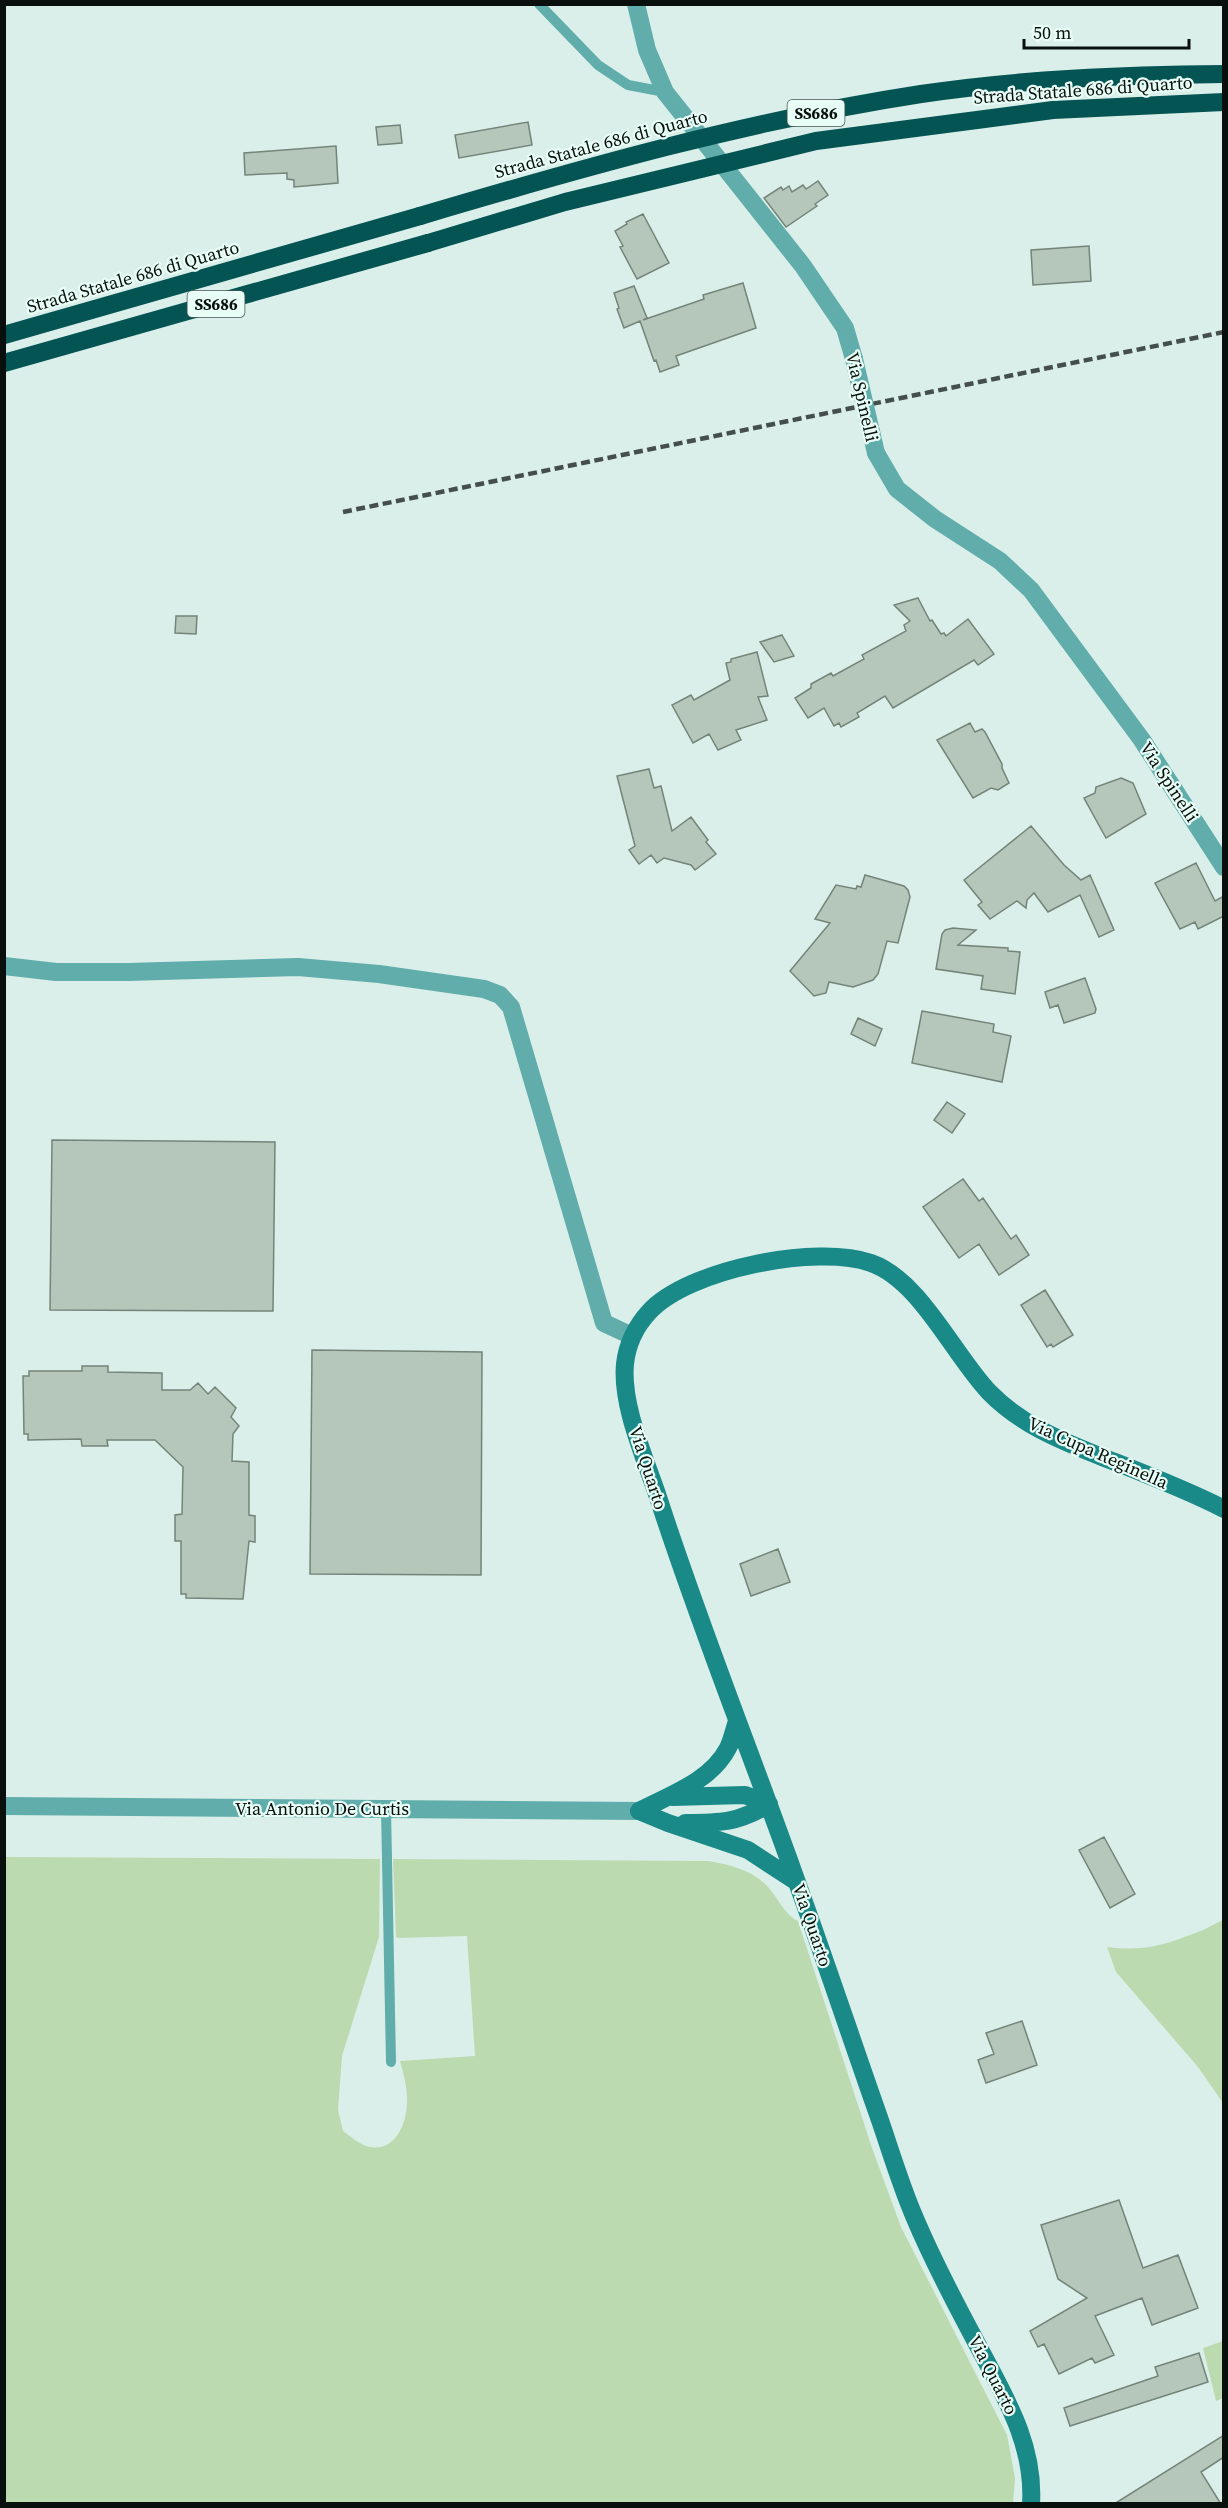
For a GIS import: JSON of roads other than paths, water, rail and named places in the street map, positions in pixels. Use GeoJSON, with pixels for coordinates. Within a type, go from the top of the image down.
{"type":"FeatureCollection","features":[{"type":"Feature","properties":{"kind":"highway","name":"Strada Statale 686 di Quarto"},"geometry":{"type":"LineString","coordinates":[[4,335],[623,157],[835,109],[922,94],[1000,85],[1077,79],[1224,74]]}},
{"type":"Feature","properties":{"kind":"highway","name":"Strada Statale 686 di Quarto"},"geometry":{"type":"LineString","coordinates":[[4,363],[587,197],[816,141],[1053,110],[1224,102]]}},
{"type":"Feature","properties":{"kind":"street","name":"Via Spinelli"},"geometry":{"type":"LineString","coordinates":[[636,4],[647,50],[665,92],[803,266],[845,328],[876,453],[897,489],[935,519],[1000,561],[1031,591],[1142,740],[1224,867]]}},
{"type":"Feature","properties":{"kind":"street"},"geometry":{"type":"LineString","coordinates":[[4,966],[56,972],[298,967],[379,974],[484,988],[500,995],[511,1007],[604,1323],[632,1336]]}},
{"type":"Feature","properties":{"kind":"street","name":"Via Cupa Reginella"},"geometry":{"type":"LineString","coordinates":[[632,1336],[651,1310],[663,1300],[698,1281],[722,1273],[795,1258],[840,1256],[872,1263],[902,1280],[966,1366],[1012,1414],[1048,1434],[1224,1509]]}},
{"type":"Feature","properties":{"kind":"street","name":"Via Quarto"},"geometry":{"type":"LineString","coordinates":[[632,1336],[624,1370],[632,1418],[673,1545],[797,1882],[912,2212],[944,2282],[1019,2425],[1030,2465],[1031,2504]]}},
{"type":"Feature","properties":{"kind":"street"},"geometry":{"type":"LineString","coordinates":[[639,1811],[711,1770],[728,1748],[736,1721]]}},
{"type":"Feature","properties":{"kind":"street"},"geometry":{"type":"LineString","coordinates":[[667,1797],[745,1795],[769,1804]]}},
{"type":"Feature","properties":{"kind":"street"},"geometry":{"type":"LineString","coordinates":[[668,1823],[726,1823],[749,1816],[769,1804]]}},
{"type":"Feature","properties":{"kind":"street","name":"Via Antonio De Curtis"},"geometry":{"type":"LineString","coordinates":[[4,1806],[639,1811]]}},
{"type":"Feature","properties":{"kind":"street"},"geometry":{"type":"LineString","coordinates":[[639,1811],[748,1850],[797,1882]]}},
{"type":"Feature","properties":{"kind":"lane"},"geometry":{"type":"LineString","coordinates":[[539,4],[598,65],[628,85],[665,92]]}},
{"type":"Feature","properties":{"kind":"lane"},"geometry":{"type":"LineString","coordinates":[[386,1809],[395,2001],[391,2062]]}},
{"type":"Feature","properties":{"kind":"railway"},"geometry":{"type":"LineString","coordinates":[[343,512],[1224,332]]}}]}
